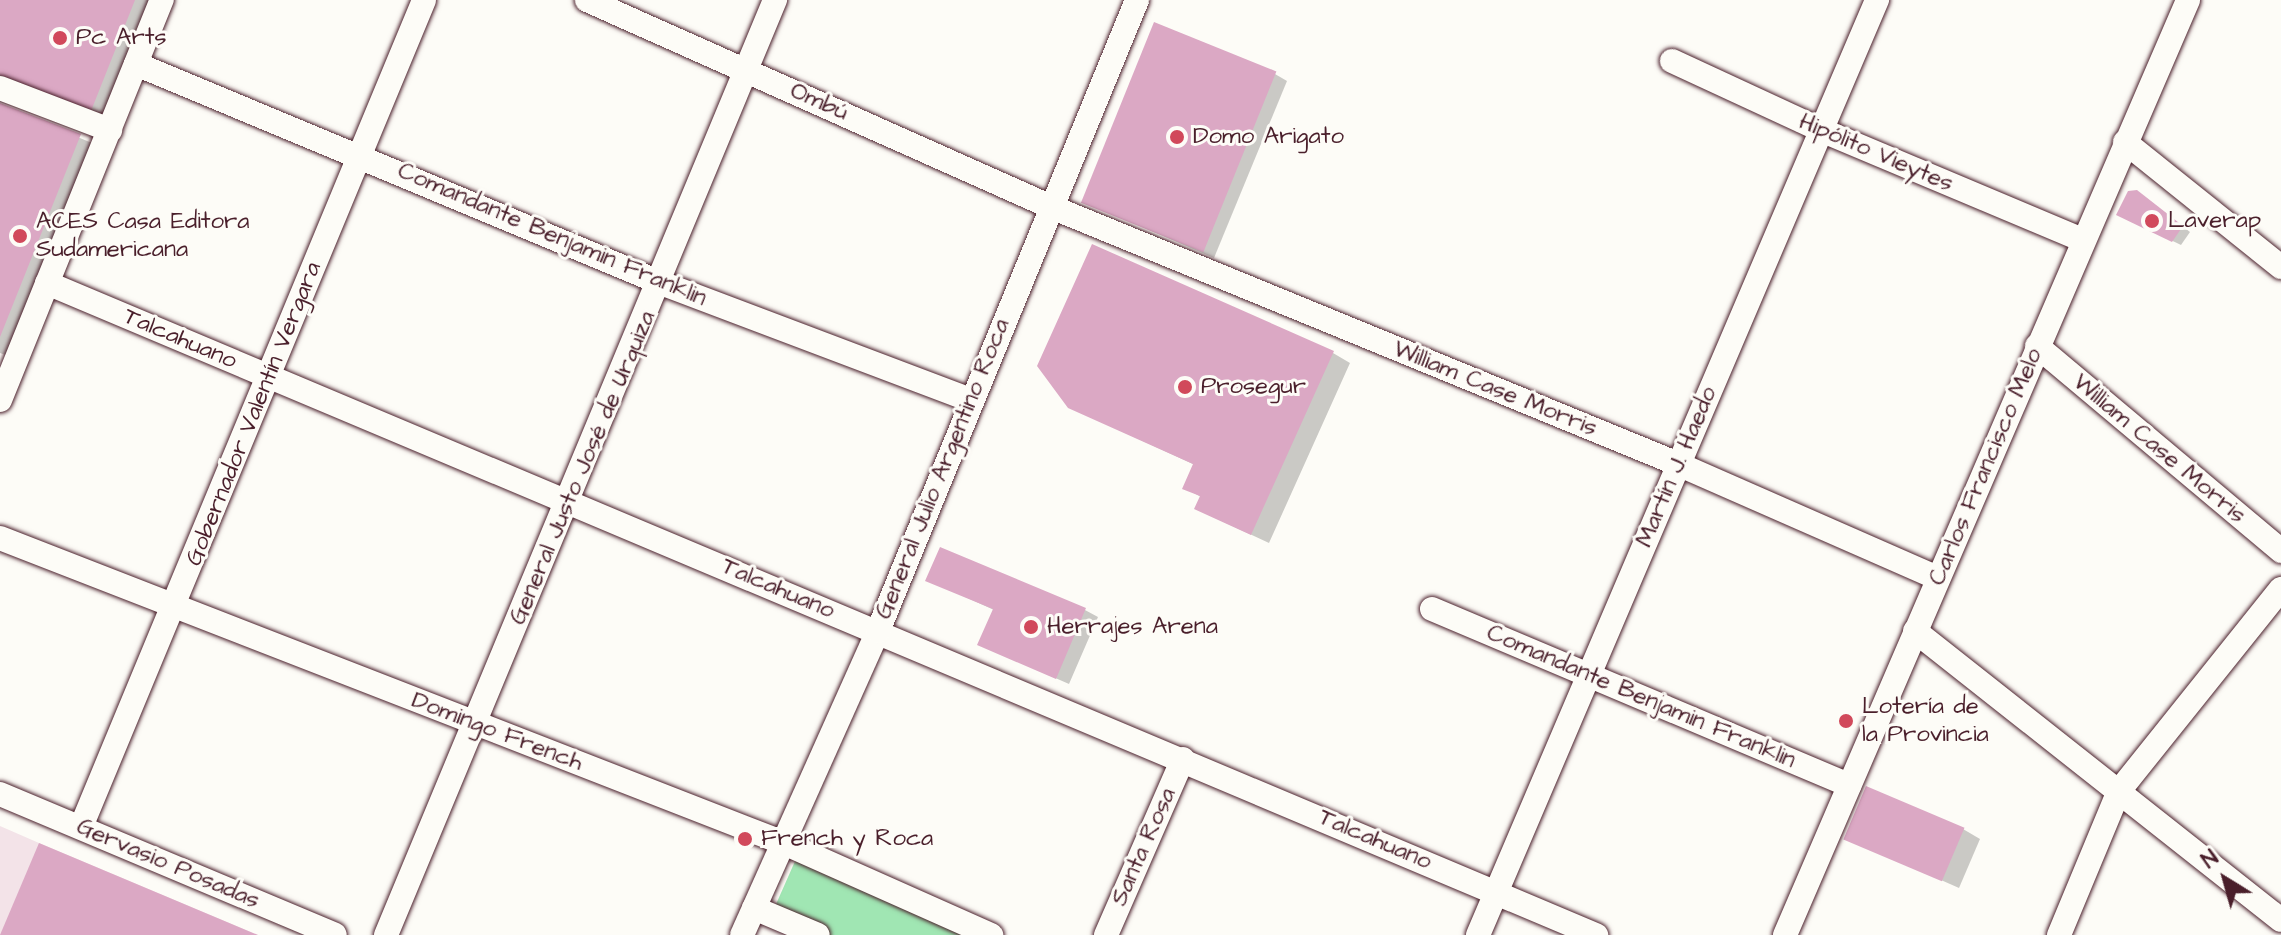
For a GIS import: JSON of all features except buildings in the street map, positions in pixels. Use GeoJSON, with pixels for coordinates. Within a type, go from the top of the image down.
{"type":"FeatureCollection","features":[{"type":"Feature","properties":{"kind":"street"},"geometry":{"type":"LineString","coordinates":[[0,400],[162,0]]}},
{"type":"Feature","properties":{"kind":"street","name":"Gobernador Valentín Vergara"},"geometry":{"type":"LineString","coordinates":[[81,827],[424,0]]}},
{"type":"Feature","properties":{"kind":"street","name":"Ombú"},"geometry":{"type":"LineString","coordinates":[[587,0],[1049,206]]}},
{"type":"Feature","properties":{"kind":"street","name":"General Justo José de Urquiza"},"geometry":{"type":"LineString","coordinates":[[386,935],[570,502],[661,283],[744,68],[775,0]]}},
{"type":"Feature","properties":{"kind":"street","name":"General Julio Argentino Roca"},"geometry":{"type":"LineString","coordinates":[[742,935],[878,631],[1049,206],[1137,0]]}},
{"type":"Feature","properties":{"kind":"street","name":"Martín J. Haedo"},"geometry":{"type":"LineString","coordinates":[[1478,935],[1877,0]]}},
{"type":"Feature","properties":{"kind":"street","name":"Carlos Francisco Melo"},"geometry":{"type":"LineString","coordinates":[[1785,935],[2188,0]]}},
{"type":"Feature","properties":{"kind":"street","name":"Hipólito Vieytes"},"geometry":{"type":"LineString","coordinates":[[1672,61],[1821,130],[2083,240]]}},
{"type":"Feature","properties":{"kind":"street","name":"Comandante Benjamin Franklin"},"geometry":{"type":"LineString","coordinates":[[136,64],[361,154],[661,283],[971,400]]}},
{"type":"Feature","properties":{"kind":"street"},"geometry":{"type":"LineString","coordinates":[[0,88],[110,130]]}},
{"type":"Feature","properties":{"kind":"street"},"geometry":{"type":"LineString","coordinates":[[2125,142],[2281,267]]}},
{"type":"Feature","properties":{"kind":"street","name":"William Case Morris"},"geometry":{"type":"LineString","coordinates":[[1049,206],[1678,464],[1938,578]]}},
{"type":"Feature","properties":{"kind":"street","name":"Talcahuano"},"geometry":{"type":"LineString","coordinates":[[47,283],[1596,935]]}},
{"type":"Feature","properties":{"kind":"street","name":"William Case Morris"},"geometry":{"type":"LineString","coordinates":[[2037,346],[2281,551]]}},
{"type":"Feature","properties":{"kind":"street","name":"Domingo French"},"geometry":{"type":"LineString","coordinates":[[0,538],[784,843],[991,935]]}},
{"type":"Feature","properties":{"kind":"street"},"geometry":{"type":"LineString","coordinates":[[2059,935],[2119,791],[2281,589]]}},
{"type":"Feature","properties":{"kind":"street","name":"Comandante Benjamin Franklin"},"geometry":{"type":"LineString","coordinates":[[1432,609],[1849,785]]}},
{"type":"Feature","properties":{"kind":"street"},"geometry":{"type":"LineString","coordinates":[[1915,631],[2281,920]]}},
{"type":"Feature","properties":{"kind":"street","name":"Santa Rosa"},"geometry":{"type":"LineString","coordinates":[[1106,935],[1183,759]]}},
{"type":"Feature","properties":{"kind":"street","name":"Gervasio Posadas"},"geometry":{"type":"LineString","coordinates":[[0,794],[335,935]]}},
{"type":"Feature","properties":{"kind":"street"},"geometry":{"type":"LineString","coordinates":[[754,908],[818,935]]}},
{"type":"Feature","properties":{"kind":"shaded area"},"geometry":{"type":"Polygon","coordinates":[[[0,826],[39,843],[258,935],[0,935],[0,826]]]}},
{"type":"Feature","properties":{"kind":"green space"},"geometry":{"type":"Polygon","coordinates":[[[796,859],[973,935],[829,935],[773,911],[796,859]]]}},
{"type":"Feature","properties":{"kind":"place","name":"Pc Arts"},"geometry":{"type":"Point","coordinates":[60,38]}},
{"type":"Feature","properties":{"kind":"place","name":"Domo Arigato"},"geometry":{"type":"Point","coordinates":[1177,137]}},
{"type":"Feature","properties":{"kind":"place","name":"Laverap"},"geometry":{"type":"Point","coordinates":[2152,221]}},
{"type":"Feature","properties":{"kind":"place","name":"ACES Casa Editora Sudamericana"},"geometry":{"type":"Point","coordinates":[20,236]}},
{"type":"Feature","properties":{"kind":"place","name":"Prosegur"},"geometry":{"type":"Point","coordinates":[1185,387]}},
{"type":"Feature","properties":{"kind":"place","name":"Herrajes Arena"},"geometry":{"type":"Point","coordinates":[1031,627]}},
{"type":"Feature","properties":{"kind":"place","name":"Lotería de la Provincia"},"geometry":{"type":"Point","coordinates":[1846,721]}},
{"type":"Feature","properties":{"kind":"place","name":"French y Roca"},"geometry":{"type":"Point","coordinates":[745,839]}}]}
